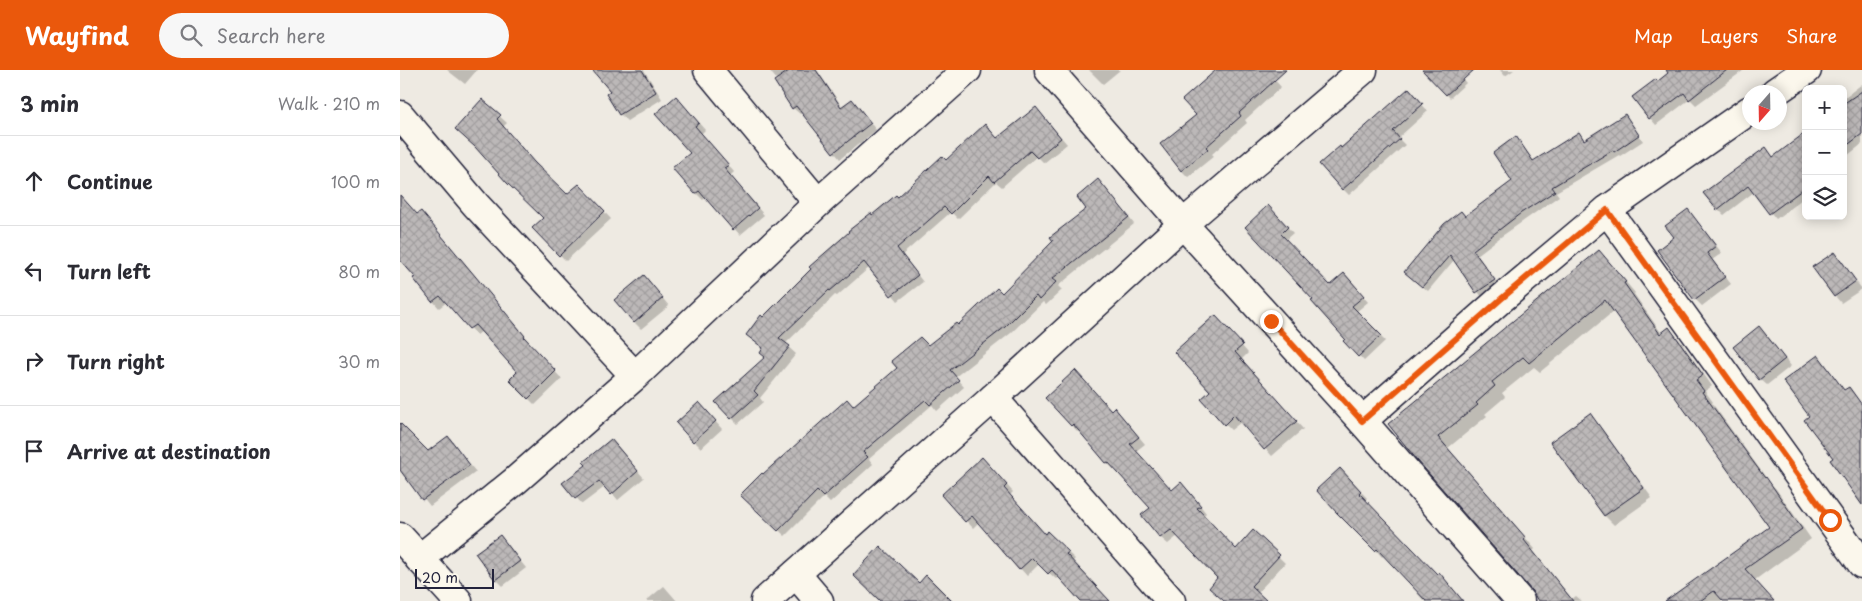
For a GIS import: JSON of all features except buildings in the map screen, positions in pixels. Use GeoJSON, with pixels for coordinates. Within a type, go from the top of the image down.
{"type":"FeatureCollection","features":[{"type":"Feature","properties":{"kind":"street"},"geometry":{"type":"LineString","coordinates":[[708,70],[818,203]]}},
{"type":"Feature","properties":{"kind":"street"},"geometry":{"type":"LineString","coordinates":[[419,559],[515,481],[635,376],[818,203],[967,70]]}},
{"type":"Feature","properties":{"kind":"street"},"geometry":{"type":"LineString","coordinates":[[1049,70],[1182,224],[1362,421],[1520,601]]}},
{"type":"Feature","properties":{"kind":"street"},"geometry":{"type":"LineString","coordinates":[[765,601],[993,398],[1182,224],[1363,70]]}},
{"type":"Feature","properties":{"kind":"street"},"geometry":{"type":"LineString","coordinates":[[1785,85],[1807,70]]}},
{"type":"Feature","properties":{"kind":"street"},"geometry":{"type":"LineString","coordinates":[[400,115],[476,205],[635,376]]}},
{"type":"Feature","properties":{"kind":"street"},"geometry":{"type":"LineString","coordinates":[[1362,421],[1493,306],[1607,210],[1742,116]]}},
{"type":"Feature","properties":{"kind":"street"},"geometry":{"type":"LineString","coordinates":[[1607,210],[1862,564]]}},
{"type":"Feature","properties":{"kind":"street"},"geometry":{"type":"LineString","coordinates":[[993,398],[1170,601]]}},
{"type":"Feature","properties":{"kind":"street"},"geometry":{"type":"LineString","coordinates":[[400,537],[458,601]]}},
{"type":"Feature","properties":{"kind":"street"},"geometry":{"type":"LineString","coordinates":[[796,574],[820,601]]}},
{"type":"Feature","properties":{"kind":"route"},"geometry":{"type":"LineString","coordinates":[[1271,321],[1362,421],[1501,299],[1607,210],[1830,520]]}}]}
